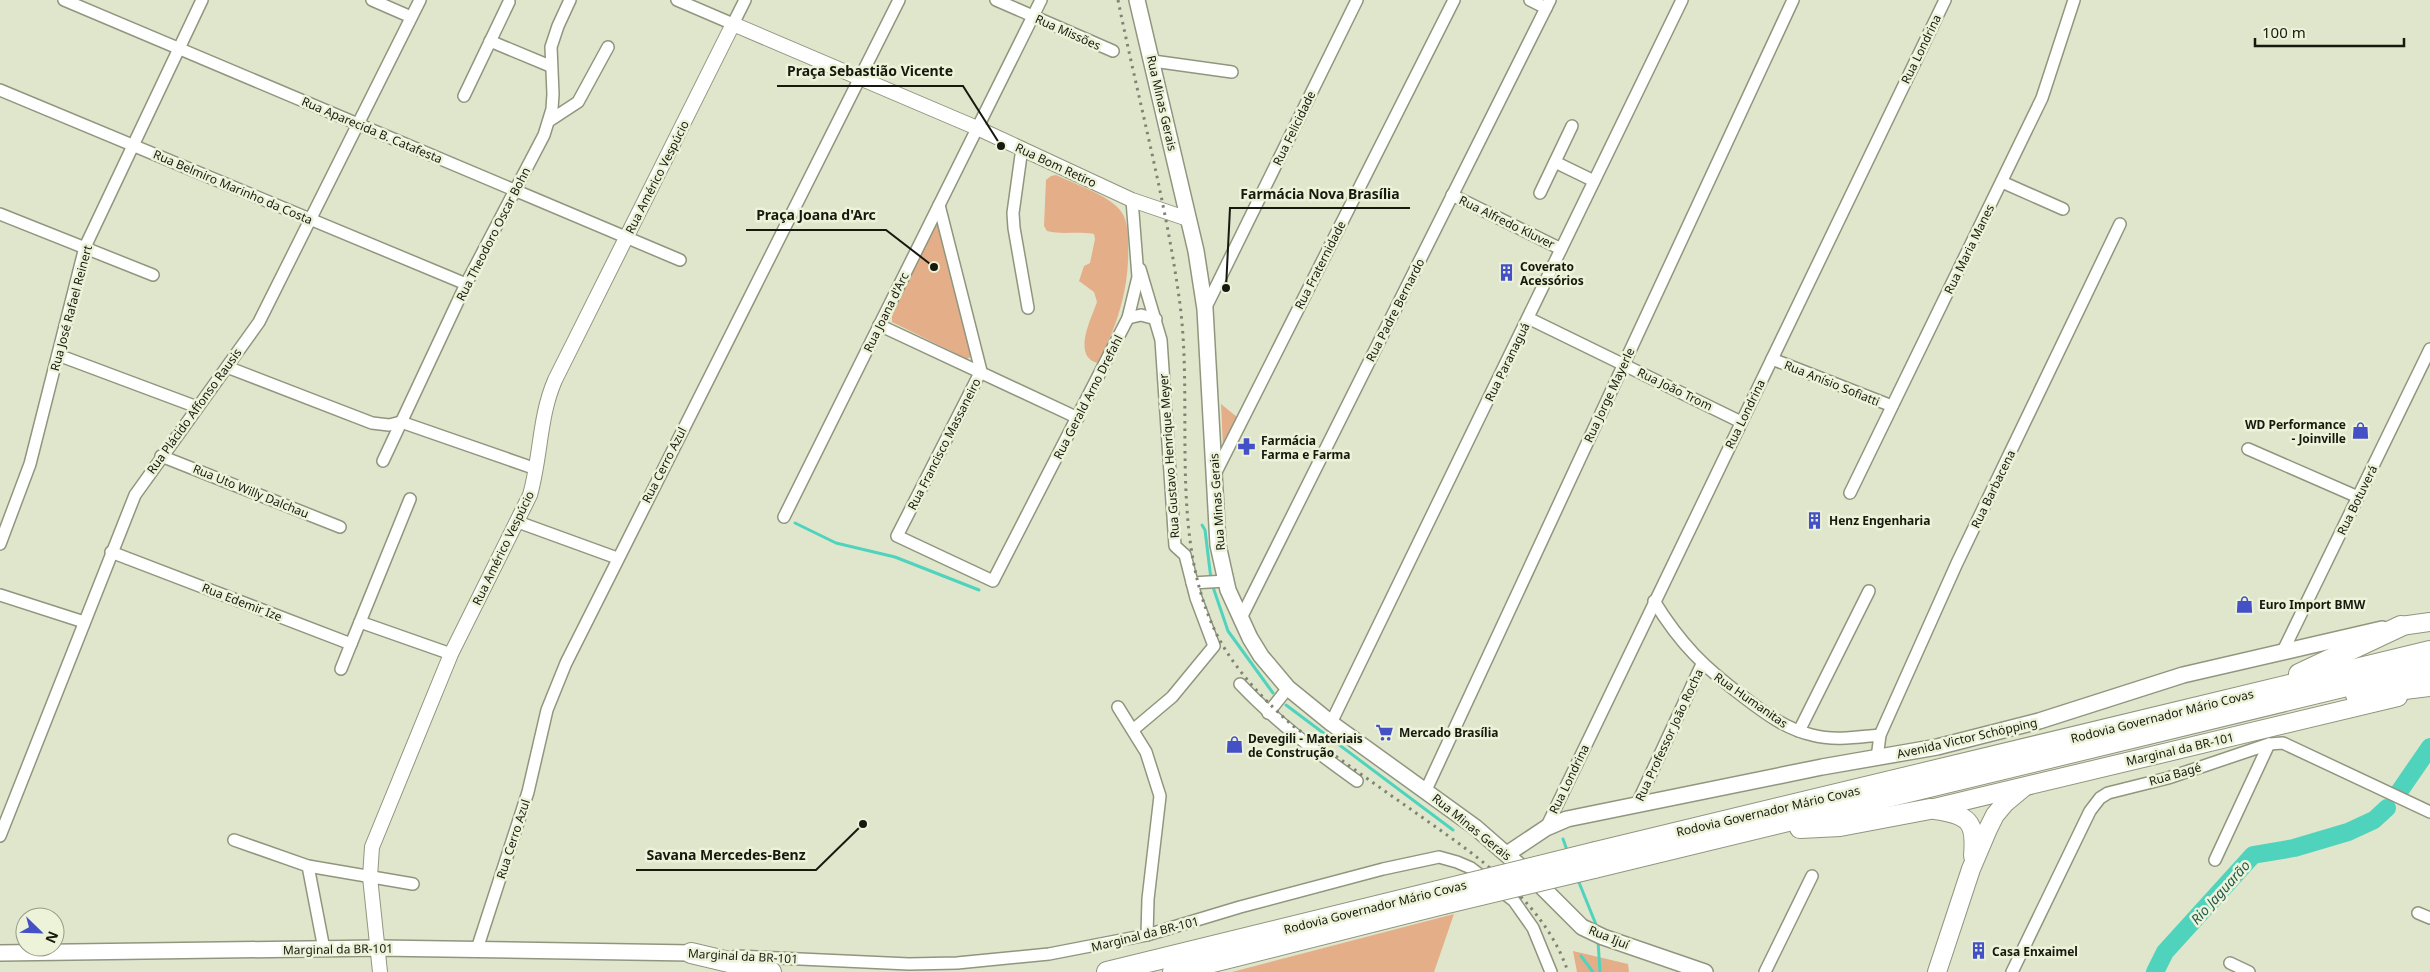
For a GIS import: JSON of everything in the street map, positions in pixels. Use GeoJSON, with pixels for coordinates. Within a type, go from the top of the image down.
{"type":"FeatureCollection","features":[{"type":"Feature","properties":{"kind":"highway"},"geometry":{"type":"LineString","coordinates":[[2262,700],[2401,626]]}},
{"type":"Feature","properties":{"kind":"highway","name":"Rodovia Governador Mário Covas"},"geometry":{"type":"LineString","coordinates":[[1595,860],[1748,831],[2262,700],[2430,651]]}},
{"type":"Feature","properties":{"kind":"highway","name":"Rodovia Governador Mário Covas"},"geometry":{"type":"LineString","coordinates":[[1106,972],[1440,898],[2262,700],[2430,666]]}},
{"type":"Feature","properties":{"kind":"highway"},"geometry":{"type":"LineString","coordinates":[[2262,700],[2430,688]]}},
{"type":"Feature","properties":{"kind":"highway"},"geometry":{"type":"LineString","coordinates":[[1748,831],[1840,826],[1930,809]]}},
{"type":"Feature","properties":{"kind":"highway","name":"Rodovia Governador Mário Covas"},"geometry":{"type":"LineString","coordinates":[[1172,972],[1440,898]]}},
{"type":"Feature","properties":{"kind":"highway"},"geometry":{"type":"LineString","coordinates":[[692,953],[771,972]]}},
{"type":"Feature","properties":{"kind":"main road","name":"Rua Minas Gerais"},"geometry":{"type":"LineString","coordinates":[[1137,0],[1153,62],[1188,219],[1205,309],[1208,337],[1216,526],[1226,581],[1240,620],[1261,656],[1288,688],[1331,723],[1426,790],[1507,854],[1530,875]]}},
{"type":"Feature","properties":{"kind":"main road","name":"Avenida Victor Schöpping"},"geometry":{"type":"LineString","coordinates":[[1507,854],[1546,828],[1567,820],[1937,747],[2008,730],[2175,677],[2351,635],[2430,622]]}},
{"type":"Feature","properties":{"kind":"main road","name":"Marginal da BR-101"},"geometry":{"type":"LineString","coordinates":[[1930,809],[2199,743],[2296,723],[2430,688]]}},
{"type":"Feature","properties":{"kind":"main road"},"geometry":{"type":"LineString","coordinates":[[1937,972],[1971,870],[1995,815],[2025,786]]}},
{"type":"Feature","properties":{"kind":"main road"},"geometry":{"type":"LineString","coordinates":[[1930,809],[1954,813],[1971,824],[1975,836],[1971,870]]}},
{"type":"Feature","properties":{"kind":"main road","name":"Rua Ijuí"},"geometry":{"type":"LineString","coordinates":[[1530,875],[1572,918],[1591,932],[1705,972]]}},
{"type":"Feature","properties":{"kind":"main road","name":"Marginal da BR-101"},"geometry":{"type":"LineString","coordinates":[[0,953],[379,948],[692,953]]}},
{"type":"Feature","properties":{"kind":"street","name":"Rua Aparecida B. Catafesta"},"geometry":{"type":"LineString","coordinates":[[64,0],[680,260]]}},
{"type":"Feature","properties":{"kind":"street","name":"Rua José Rafael Reinert"},"geometry":{"type":"LineString","coordinates":[[0,544],[30,464],[85,247],[202,0]]}},
{"type":"Feature","properties":{"kind":"street"},"geometry":{"type":"LineString","coordinates":[[372,0],[411,17]]}},
{"type":"Feature","properties":{"kind":"street","name":"Rua Plácido Affonso Rausis"},"geometry":{"type":"LineString","coordinates":[[0,836],[134,495],[259,322],[420,0]]}},
{"type":"Feature","properties":{"kind":"street","name":"Rua Theodoro Oscar Bohn"},"geometry":{"type":"LineString","coordinates":[[383,460],[466,284],[549,121],[553,94],[550,66],[554,36],[570,0]]}},
{"type":"Feature","properties":{"kind":"street","name":"Rua Bom Retiro"},"geometry":{"type":"LineString","coordinates":[[678,0],[977,128],[1132,200],[1188,219]]}},
{"type":"Feature","properties":{"kind":"street","name":"Rua Américo Vespúcio"},"geometry":{"type":"LineString","coordinates":[[380,972],[379,948],[370,878],[372,847],[451,654],[530,495],[548,396],[745,0]]}},
{"type":"Feature","properties":{"kind":"street","name":"Rua Cerro Azul"},"geometry":{"type":"LineString","coordinates":[[477,950],[528,792],[547,710],[577,638],[899,0]]}},
{"type":"Feature","properties":{"kind":"street","name":"Rua Missões"},"geometry":{"type":"LineString","coordinates":[[996,0],[1113,51]]}},
{"type":"Feature","properties":{"kind":"street","name":"Rua Joana d'Arc"},"geometry":{"type":"LineString","coordinates":[[784,517],[1041,0]]}},
{"type":"Feature","properties":{"kind":"street","name":"Rua Felicidade"},"geometry":{"type":"LineString","coordinates":[[1205,309],[1357,0]]}},
{"type":"Feature","properties":{"kind":"street","name":"Rua Fraternidade"},"geometry":{"type":"LineString","coordinates":[[1213,477],[1454,0]]}},
{"type":"Feature","properties":{"kind":"street"},"geometry":{"type":"LineString","coordinates":[[1530,0],[1548,4]]}},
{"type":"Feature","properties":{"kind":"street","name":"Rua Paranaguá"},"geometry":{"type":"LineString","coordinates":[[1331,723],[1682,0]]}},
{"type":"Feature","properties":{"kind":"street","name":"Rua Jorge Mayerle"},"geometry":{"type":"LineString","coordinates":[[1426,790],[1793,0]]}},
{"type":"Feature","properties":{"kind":"street","name":"Rua Londrina"},"geometry":{"type":"LineString","coordinates":[[1546,828],[1945,0]]}},
{"type":"Feature","properties":{"kind":"street","name":"Rua Maria Manes"},"geometry":{"type":"LineString","coordinates":[[1850,493],[2042,98],[2074,0]]}},
{"type":"Feature","properties":{"kind":"street"},"geometry":{"type":"LineString","coordinates":[[464,96],[508,2]]}},
{"type":"Feature","properties":{"kind":"street","name":"Rua Padre Bernardo"},"geometry":{"type":"LineString","coordinates":[[1240,620],[1548,4]]}},
{"type":"Feature","properties":{"kind":"street"},"geometry":{"type":"LineString","coordinates":[[490,41],[550,66]]}},
{"type":"Feature","properties":{"kind":"street"},"geometry":{"type":"LineString","coordinates":[[549,121],[578,102],[608,47]]}},
{"type":"Feature","properties":{"kind":"street"},"geometry":{"type":"LineString","coordinates":[[1153,62],[1232,72]]}},
{"type":"Feature","properties":{"kind":"street","name":"Rua Belmiro Marinho da Costa"},"geometry":{"type":"LineString","coordinates":[[0,90],[466,284]]}},
{"type":"Feature","properties":{"kind":"street"},"geometry":{"type":"LineString","coordinates":[[1540,193],[1572,126]]}},
{"type":"Feature","properties":{"kind":"street"},"geometry":{"type":"LineString","coordinates":[[1022,148],[1014,221],[1016,248],[1028,308]]}},
{"type":"Feature","properties":{"kind":"street"},"geometry":{"type":"LineString","coordinates":[[1555,162],[1594,180]]}},
{"type":"Feature","properties":{"kind":"street"},"geometry":{"type":"LineString","coordinates":[[2002,182],[2063,209]]}},
{"type":"Feature","properties":{"kind":"street","name":"Rua Alfredo Kluver"},"geometry":{"type":"LineString","coordinates":[[1452,195],[1561,249]]}},
{"type":"Feature","properties":{"kind":"street","name":"Rua Gerald Arno Drefahl"},"geometry":{"type":"LineString","coordinates":[[993,580],[1128,318],[1136,287],[1138,261],[1132,200]]}},
{"type":"Feature","properties":{"kind":"street","name":"Rua Francisco Massaneiro"},"geometry":{"type":"LineString","coordinates":[[939,205],[981,372],[896,536],[993,580]]}},
{"type":"Feature","properties":{"kind":"street"},"geometry":{"type":"LineString","coordinates":[[0,214],[153,276]]}},
{"type":"Feature","properties":{"kind":"street","name":"Rua Barbacena"},"geometry":{"type":"LineString","coordinates":[[1877,758],[1880,735],[1957,563],[2120,224]]}},
{"type":"Feature","properties":{"kind":"street","name":"Rua Gustavo Henrique Meyer"},"geometry":{"type":"LineString","coordinates":[[1134,729],[1172,697],[1214,646],[1192,583],[1186,555],[1175,546],[1161,340],[1138,261]]}},
{"type":"Feature","properties":{"kind":"street"},"geometry":{"type":"LineString","coordinates":[[1128,318],[1141,315],[1156,319]]}},
{"type":"Feature","properties":{"kind":"street","name":"Rua João Trom"},"geometry":{"type":"LineString","coordinates":[[1528,318],[1741,422]]}},
{"type":"Feature","properties":{"kind":"street"},"geometry":{"type":"LineString","coordinates":[[879,325],[1078,418]]}},
{"type":"Feature","properties":{"kind":"street","name":"Rua Botuverá"},"geometry":{"type":"LineString","coordinates":[[2283,651],[2430,348]]}},
{"type":"Feature","properties":{"kind":"street"},"geometry":{"type":"LineString","coordinates":[[58,355],[197,407]]}},
{"type":"Feature","properties":{"kind":"street","name":"Rua Anísio Sofiatti"},"geometry":{"type":"LineString","coordinates":[[1772,359],[1892,406]]}},
{"type":"Feature","properties":{"kind":"street"},"geometry":{"type":"LineString","coordinates":[[227,367],[372,423],[389,424],[401,422],[536,468]]}},
{"type":"Feature","properties":{"kind":"street"},"geometry":{"type":"LineString","coordinates":[[2248,448],[2358,497]]}},
{"type":"Feature","properties":{"kind":"street","name":"Rua Uto Willy Dalchau"},"geometry":{"type":"LineString","coordinates":[[162,456],[340,527]]}},
{"type":"Feature","properties":{"kind":"street"},"geometry":{"type":"LineString","coordinates":[[341,669],[410,499]]}},
{"type":"Feature","properties":{"kind":"street"},"geometry":{"type":"LineString","coordinates":[[518,522],[617,558]]}},
{"type":"Feature","properties":{"kind":"street","name":"Rua Edemir Ize"},"geometry":{"type":"LineString","coordinates":[[111,552],[351,644]]}},
{"type":"Feature","properties":{"kind":"street"},"geometry":{"type":"LineString","coordinates":[[1192,583],[1226,581]]}},
{"type":"Feature","properties":{"kind":"street"},"geometry":{"type":"LineString","coordinates":[[1798,731],[1869,591]]}},
{"type":"Feature","properties":{"kind":"street"},"geometry":{"type":"LineString","coordinates":[[0,595],[84,622]]}},
{"type":"Feature","properties":{"kind":"street","name":"Rua Humanitas"},"geometry":{"type":"LineString","coordinates":[[1654,602],[1672,629],[1702,664],[1773,718],[1798,731],[1830,738],[1880,735]]}},
{"type":"Feature","properties":{"kind":"street"},"geometry":{"type":"LineString","coordinates":[[360,622],[451,654]]}},
{"type":"Feature","properties":{"kind":"street","name":"Rua Professor João Rocha"},"geometry":{"type":"LineString","coordinates":[[1636,806],[1702,664]]}},
{"type":"Feature","properties":{"kind":"street"},"geometry":{"type":"LineString","coordinates":[[1240,684],[1268,713],[1294,735],[1357,781]]}},
{"type":"Feature","properties":{"kind":"street"},"geometry":{"type":"LineString","coordinates":[[1268,713],[1288,688]]}},
{"type":"Feature","properties":{"kind":"street"},"geometry":{"type":"LineString","coordinates":[[1118,708],[1134,729],[1151,762],[1160,796],[1148,900],[1147,935]]}},
{"type":"Feature","properties":{"kind":"street","name":"Rua Bagé"},"geometry":{"type":"LineString","coordinates":[[2012,972],[2090,811],[2100,798],[2117,789],[2168,778],[2269,744],[2283,743],[2291,745],[2430,812]]}},
{"type":"Feature","properties":{"kind":"street"},"geometry":{"type":"LineString","coordinates":[[2215,860],[2269,744]]}},
{"type":"Feature","properties":{"kind":"street"},"geometry":{"type":"LineString","coordinates":[[234,840],[308,866],[413,884]]}},
{"type":"Feature","properties":{"kind":"street","name":"Marginal da BR-101"},"geometry":{"type":"LineString","coordinates":[[692,953],[862,962],[957,963],[1049,954],[1147,935],[1240,906],[1426,859],[1447,858],[1471,868],[1501,889],[1522,911],[1540,942],[1551,972]]}},
{"type":"Feature","properties":{"kind":"street"},"geometry":{"type":"LineString","coordinates":[[308,866],[324,949]]}},
{"type":"Feature","properties":{"kind":"street"},"geometry":{"type":"LineString","coordinates":[[1765,972],[1812,876]]}},
{"type":"Feature","properties":{"kind":"street"},"geometry":{"type":"LineString","coordinates":[[2418,913],[2430,918]]}},
{"type":"Feature","properties":{"kind":"street"},"geometry":{"type":"LineString","coordinates":[[2230,963],[2249,972]]}},
{"type":"Feature","properties":{"kind":"shaded area"},"geometry":{"type":"Polygon","coordinates":[[[1056,175],[1107,199],[1120,210],[1127,225],[1128,259],[1125,290],[1117,319],[1098,363],[1090,359],[1084,345],[1088,326],[1097,302],[1094,292],[1079,281],[1084,266],[1090,263],[1095,239],[1094,234],[1047,231],[1044,226],[1046,180],[1056,175]]]}},
{"type":"Feature","properties":{"kind":"shaded area"},"geometry":{"type":"Polygon","coordinates":[[[939,217],[972,356],[967,359],[892,322],[892,316],[939,217]]]}},
{"type":"Feature","properties":{"kind":"shaded area"},"geometry":{"type":"Polygon","coordinates":[[[1221,404],[1237,417],[1223,446],[1221,404]]]}},
{"type":"Feature","properties":{"kind":"shaded area"},"geometry":{"type":"Polygon","coordinates":[[[1454,914],[1434,972],[1232,972],[1454,914]]]}},
{"type":"Feature","properties":{"kind":"shaded area"},"geometry":{"type":"Polygon","coordinates":[[[1573,951],[1628,964],[1629,972],[1577,972],[1573,951]]]}},
{"type":"Feature","properties":{"kind":"waterway"},"geometry":{"type":"LineString","coordinates":[[795,523],[836,543],[895,557],[979,590]]}},
{"type":"Feature","properties":{"kind":"waterway"},"geometry":{"type":"LineString","coordinates":[[1202,525],[1205,530],[1211,579]]}},
{"type":"Feature","properties":{"kind":"waterway"},"geometry":{"type":"LineString","coordinates":[[1213,587],[1228,631],[1273,693]]}},
{"type":"Feature","properties":{"kind":"waterway"},"geometry":{"type":"LineString","coordinates":[[1286,705],[1453,830]]}},
{"type":"Feature","properties":{"kind":"waterway","name":"Rio Jaguarão"},"geometry":{"type":"LineString","coordinates":[[2399,792],[2430,747]]}},
{"type":"Feature","properties":{"kind":"waterway","name":"Rio Jaguarão"},"geometry":{"type":"LineString","coordinates":[[2155,972],[2165,952],[2253,855],[2294,848],[2348,832],[2374,820],[2387,808]]}},
{"type":"Feature","properties":{"kind":"waterway"},"geometry":{"type":"LineString","coordinates":[[1563,839],[1568,853]]}},
{"type":"Feature","properties":{"kind":"waterway"},"geometry":{"type":"LineString","coordinates":[[1578,880],[1597,927]]}},
{"type":"Feature","properties":{"kind":"waterway"},"geometry":{"type":"LineString","coordinates":[[1598,941],[1600,972]]}},
{"type":"Feature","properties":{"kind":"waterway"},"geometry":{"type":"LineString","coordinates":[[1581,956],[1593,972]]}},
{"type":"Feature","properties":{"kind":"railway"},"geometry":{"type":"LineString","coordinates":[[1118,0],[1159,185],[1179,297],[1185,382],[1187,513],[1192,555],[1202,596],[1217,635],[1232,660],[1251,684],[1293,726],[1456,841],[1502,878],[1523,898],[1541,921],[1556,945],[1568,972]]}},
{"type":"Feature","properties":{"kind":"place","name":"Praça Sebastião Vicente"},"geometry":{"type":"Point","coordinates":[1001,146]}},
{"type":"Feature","properties":{"kind":"place","name":"Praça Joana d'Arc"},"geometry":{"type":"Point","coordinates":[934,267]}},
{"type":"Feature","properties":{"kind":"place","name":"Coverato Acessórios"},"geometry":{"type":"Point","coordinates":[1506,273]}},
{"type":"Feature","properties":{"kind":"place","name":"Farmácia Nova Brasília"},"geometry":{"type":"Point","coordinates":[1226,288]}},
{"type":"Feature","properties":{"kind":"place","name":"WD Performance - Joinville"},"geometry":{"type":"Point","coordinates":[2360,431]}},
{"type":"Feature","properties":{"kind":"place","name":"Farmácia Farma e Farma"},"geometry":{"type":"Point","coordinates":[1247,447]}},
{"type":"Feature","properties":{"kind":"place","name":"Henz Engenharia"},"geometry":{"type":"Point","coordinates":[1815,520]}},
{"type":"Feature","properties":{"kind":"place","name":"Euro Import BMW"},"geometry":{"type":"Point","coordinates":[2245,604]}},
{"type":"Feature","properties":{"kind":"place","name":"Mercado Brasília"},"geometry":{"type":"Point","coordinates":[1385,732]}},
{"type":"Feature","properties":{"kind":"place","name":"Devegili - Materiais de Construção"},"geometry":{"type":"Point","coordinates":[1234,745]}},
{"type":"Feature","properties":{"kind":"place","name":"Savana Mercedes-Benz"},"geometry":{"type":"Point","coordinates":[863,824]}},
{"type":"Feature","properties":{"kind":"place","name":"Casa Enxaimel"},"geometry":{"type":"Point","coordinates":[1978,951]}}]}
